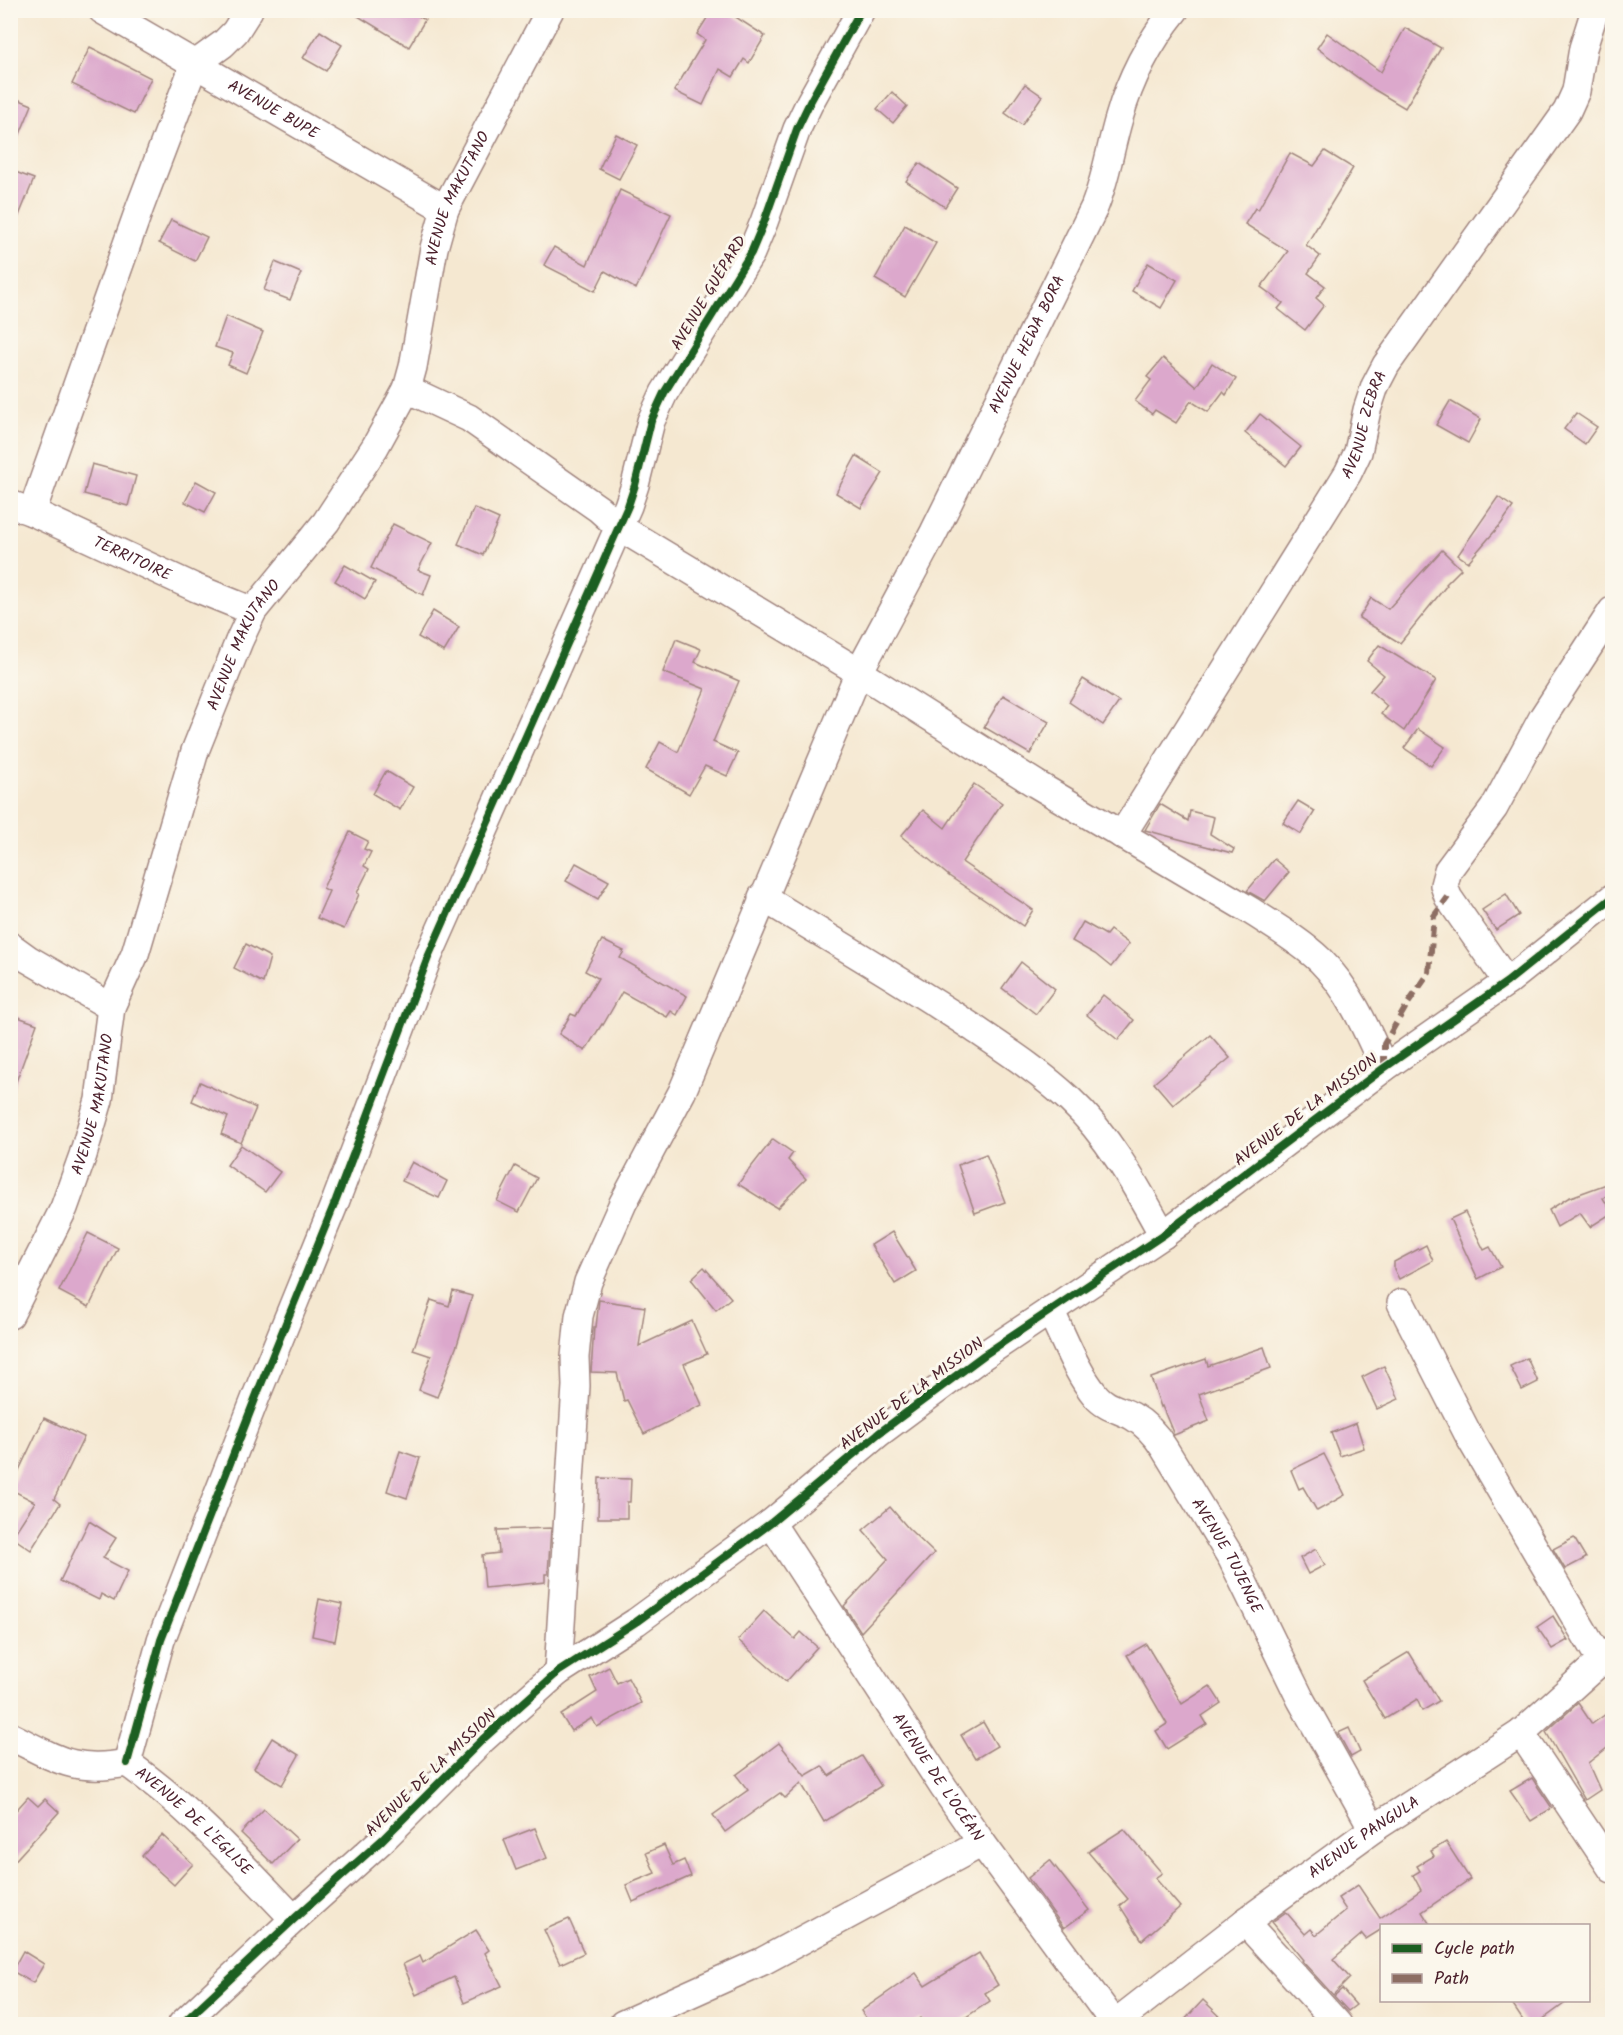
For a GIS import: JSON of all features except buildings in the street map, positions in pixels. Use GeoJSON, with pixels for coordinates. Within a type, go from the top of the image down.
{"type":"FeatureCollection","features":[{"type":"Feature","properties":{"kind":"street","name":"AVENUE BUPE"},"geometry":{"type":"LineString","coordinates":[[102,10],[445,209]]}},
{"type":"Feature","properties":{"kind":"street"},"geometry":{"type":"LineString","coordinates":[[21,508],[194,65],[223,44],[235,32],[249,10]]}},
{"type":"Feature","properties":{"kind":"street","name":"AVENUE MAKUTANO"},"geometry":{"type":"LineString","coordinates":[[10,1315],[64,1208],[83,1155],[99,1100],[111,1007],[135,954],[195,752],[253,611],[326,522],[375,447],[407,389],[434,248],[445,209],[550,10]]}},
{"type":"Feature","properties":{"kind":"street","name":"AVENUE GUÉPARD"},"geometry":{"type":"LineString","coordinates":[[128,1763],[161,1640],[265,1372],[336,1200],[429,955],[536,709],[619,527],[635,486],[651,421],[664,393],[751,252],[801,120],[861,10]]}},
{"type":"Feature","properties":{"kind":"street","name":"AVENUE HEWA BORA"},"geometry":{"type":"LineString","coordinates":[[558,1672],[576,1386],[575,1357],[579,1316],[588,1282],[623,1203],[682,1092],[762,897],[859,672],[934,532],[1094,208],[1102,190],[1119,116],[1129,88],[1162,26],[1175,10]]}},
{"type":"Feature","properties":{"kind":"street","name":"AVENUE ZEBRA"},"geometry":{"type":"LineString","coordinates":[[1122,835],[1348,473],[1358,452],[1375,386],[1386,365],[1568,111],[1576,91],[1582,48],[1595,10]]}},
{"type":"Feature","properties":{"kind":"street"},"geometry":{"type":"LineString","coordinates":[[407,389],[469,417],[599,509],[619,527],[859,672],[1036,784],[1251,911],[1318,959],[1333,975],[1362,1018],[1384,1068]]}},
{"type":"Feature","properties":{"kind":"street","name":"TERRITOIRE"},"geometry":{"type":"LineString","coordinates":[[21,508],[196,588],[253,611]]}},
{"type":"Feature","properties":{"kind":"street"},"geometry":{"type":"LineString","coordinates":[[1507,982],[1448,897],[1444,889],[1446,875],[1494,808],[1543,717],[1612,611]]}},
{"type":"Feature","properties":{"kind":"street"},"geometry":{"type":"LineString","coordinates":[[762,897],[934,1002],[1027,1064],[1071,1101],[1099,1132],[1135,1184],[1163,1235]]}},
{"type":"Feature","properties":{"kind":"street","name":"AVENUE DE LA MISSION"},"geometry":{"type":"LineString","coordinates":[[182,2025],[294,1918],[382,1840],[483,1739],[558,1672],[636,1622],[771,1523],[879,1433],[984,1355],[1163,1235],[1384,1068],[1507,982],[1612,898]]}},
{"type":"Feature","properties":{"kind":"street"},"geometry":{"type":"LineString","coordinates":[[10,946],[28,959],[111,1007]]}},
{"type":"Feature","properties":{"kind":"street"},"geometry":{"type":"LineString","coordinates":[[1401,1303],[1471,1440],[1607,1657]]}},
{"type":"Feature","properties":{"kind":"street","name":"AVENUE TUJENGE"},"geometry":{"type":"LineString","coordinates":[[1050,1310],[1096,1396],[1108,1406],[1146,1425],[1156,1435],[1232,1559],[1302,1700],[1373,1829]]}},
{"type":"Feature","properties":{"kind":"street","name":"AVENUE DE L'OCÉAN"},"geometry":{"type":"LineString","coordinates":[[771,1523],[982,1843],[1115,2024]]}},
{"type":"Feature","properties":{"kind":"street","name":"AVENUE PANGULA"},"geometry":{"type":"LineString","coordinates":[[1115,2024],[1245,1922],[1373,1829],[1521,1733],[1607,1657]]}},
{"type":"Feature","properties":{"kind":"street"},"geometry":{"type":"LineString","coordinates":[[1521,1733],[1612,1869]]}},
{"type":"Feature","properties":{"kind":"street","name":"AVENUE DE L'EGLISE"},"geometry":{"type":"LineString","coordinates":[[10,1736],[61,1761],[77,1766],[92,1768],[128,1763],[161,1786],[294,1918]]}},
{"type":"Feature","properties":{"kind":"street"},"geometry":{"type":"LineString","coordinates":[[623,2025],[763,1961],[982,1843]]}},
{"type":"Feature","properties":{"kind":"street"},"geometry":{"type":"LineString","coordinates":[[1245,1922],[1338,2025]]}},
{"type":"Feature","properties":{"kind":"marked path"},"geometry":{"type":"LineString","coordinates":[[1384,1068],[1384,1044],[1429,973],[1434,916],[1448,897]]}},
{"type":"Feature","properties":{"kind":"cycle path"},"geometry":{"type":"LineString","coordinates":[[127,1763],[161,1640],[257,1394],[336,1200],[429,955],[628,506],[651,421],[664,393],[751,253],[797,129],[861,10]]}},
{"type":"Feature","properties":{"kind":"cycle path"},"geometry":{"type":"LineString","coordinates":[[182,2024],[382,1840],[483,1739],[558,1672],[636,1622],[771,1523],[879,1433],[984,1355],[1163,1235],[1384,1068],[1507,982],[1612,898]]}}]}
